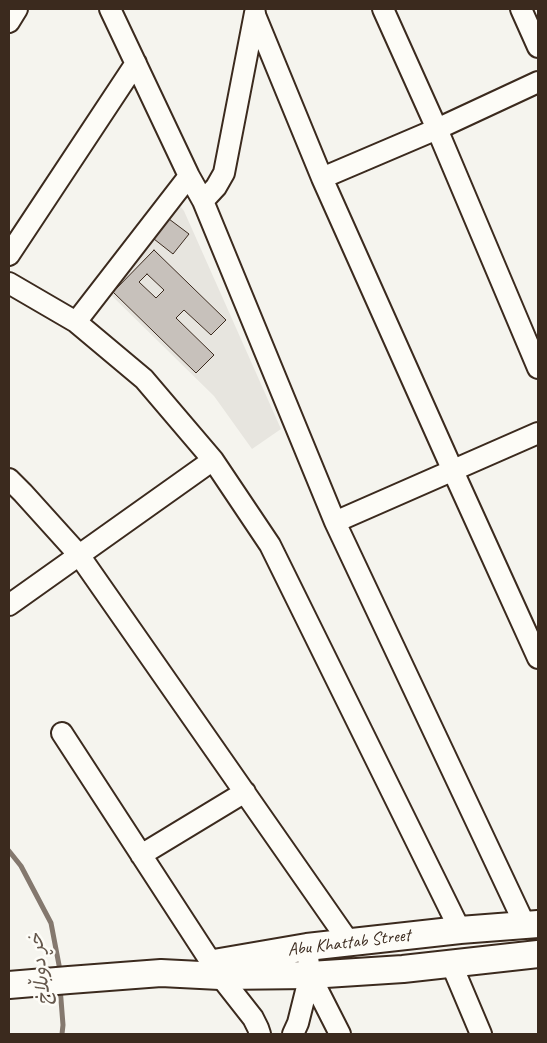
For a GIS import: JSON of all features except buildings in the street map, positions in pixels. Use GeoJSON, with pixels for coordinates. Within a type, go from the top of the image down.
{"type":"FeatureCollection","features":[{"type":"Feature","properties":{"kind":"main road","name":"Abu Khattab Street"},"geometry":{"type":"LineString","coordinates":[[216,970],[307,947],[460,930],[532,925]]}},
{"type":"Feature","properties":{"kind":"main road","name":"Abu Khattab Street"},"geometry":{"type":"LineString","coordinates":[[21,984],[216,970],[310,974],[403,969],[538,954]]}},
{"type":"Feature","properties":{"kind":"street"},"geometry":{"type":"LineString","coordinates":[[9,22],[17,9]]}},
{"type":"Feature","properties":{"kind":"street"},"geometry":{"type":"LineString","coordinates":[[383,9],[437,129],[538,368]]}},
{"type":"Feature","properties":{"kind":"street"},"geometry":{"type":"LineString","coordinates":[[521,9],[538,47]]}},
{"type":"Feature","properties":{"kind":"street"},"geometry":{"type":"LineString","coordinates":[[111,10],[189,176],[203,201],[335,522],[532,925]]}},
{"type":"Feature","properties":{"kind":"street"},"geometry":{"type":"LineString","coordinates":[[256,12],[322,178],[538,658]]}},
{"type":"Feature","properties":{"kind":"street"},"geometry":{"type":"LineString","coordinates":[[203,201],[216,187],[224,173],[256,12]]}},
{"type":"Feature","properties":{"kind":"street"},"geometry":{"type":"LineString","coordinates":[[9,254],[136,64]]}},
{"type":"Feature","properties":{"kind":"street"},"geometry":{"type":"LineString","coordinates":[[322,178],[437,129],[538,82]]}},
{"type":"Feature","properties":{"kind":"street"},"geometry":{"type":"LineString","coordinates":[[76,322],[189,176]]}},
{"type":"Feature","properties":{"kind":"street"},"geometry":{"type":"LineString","coordinates":[[9,283],[76,322],[144,379],[213,460],[270,545],[460,930]]}},
{"type":"Feature","properties":{"kind":"street"},"geometry":{"type":"LineString","coordinates":[[335,522],[538,433]]}},
{"type":"Feature","properties":{"kind":"street"},"geometry":{"type":"LineString","coordinates":[[9,605],[213,460]]}},
{"type":"Feature","properties":{"kind":"street"},"geometry":{"type":"LineString","coordinates":[[9,479],[24,493],[79,555],[349,942]]}},
{"type":"Feature","properties":{"kind":"street"},"geometry":{"type":"LineString","coordinates":[[62,733],[216,970],[253,1018],[260,1034]]}},
{"type":"Feature","properties":{"kind":"street"},"geometry":{"type":"LineString","coordinates":[[141,854],[244,792]]}},
{"type":"Feature","properties":{"kind":"street"},"geometry":{"type":"LineString","coordinates":[[293,1034],[298,1023],[310,974],[307,947]]}},
{"type":"Feature","properties":{"kind":"street"},"geometry":{"type":"LineString","coordinates":[[451,963],[481,1034]]}},
{"type":"Feature","properties":{"kind":"street"},"geometry":{"type":"LineString","coordinates":[[310,974],[340,1034]]}},
{"type":"Feature","properties":{"kind":"shaded area"},"geometry":{"type":"Polygon","coordinates":[[[177,205],[184,211],[281,429],[252,449],[214,396],[109,293],[177,205]]]}},
{"type":"Feature","properties":{"kind":"waterway","name":"خڕ دوبڵاخ"},"geometry":{"type":"LineString","coordinates":[[9,851],[21,866],[51,923],[60,974]]}},
{"type":"Feature","properties":{"kind":"waterway","name":"خڕ دوبڵاخ"},"geometry":{"type":"LineString","coordinates":[[60,987],[62,1034]]}}]}
